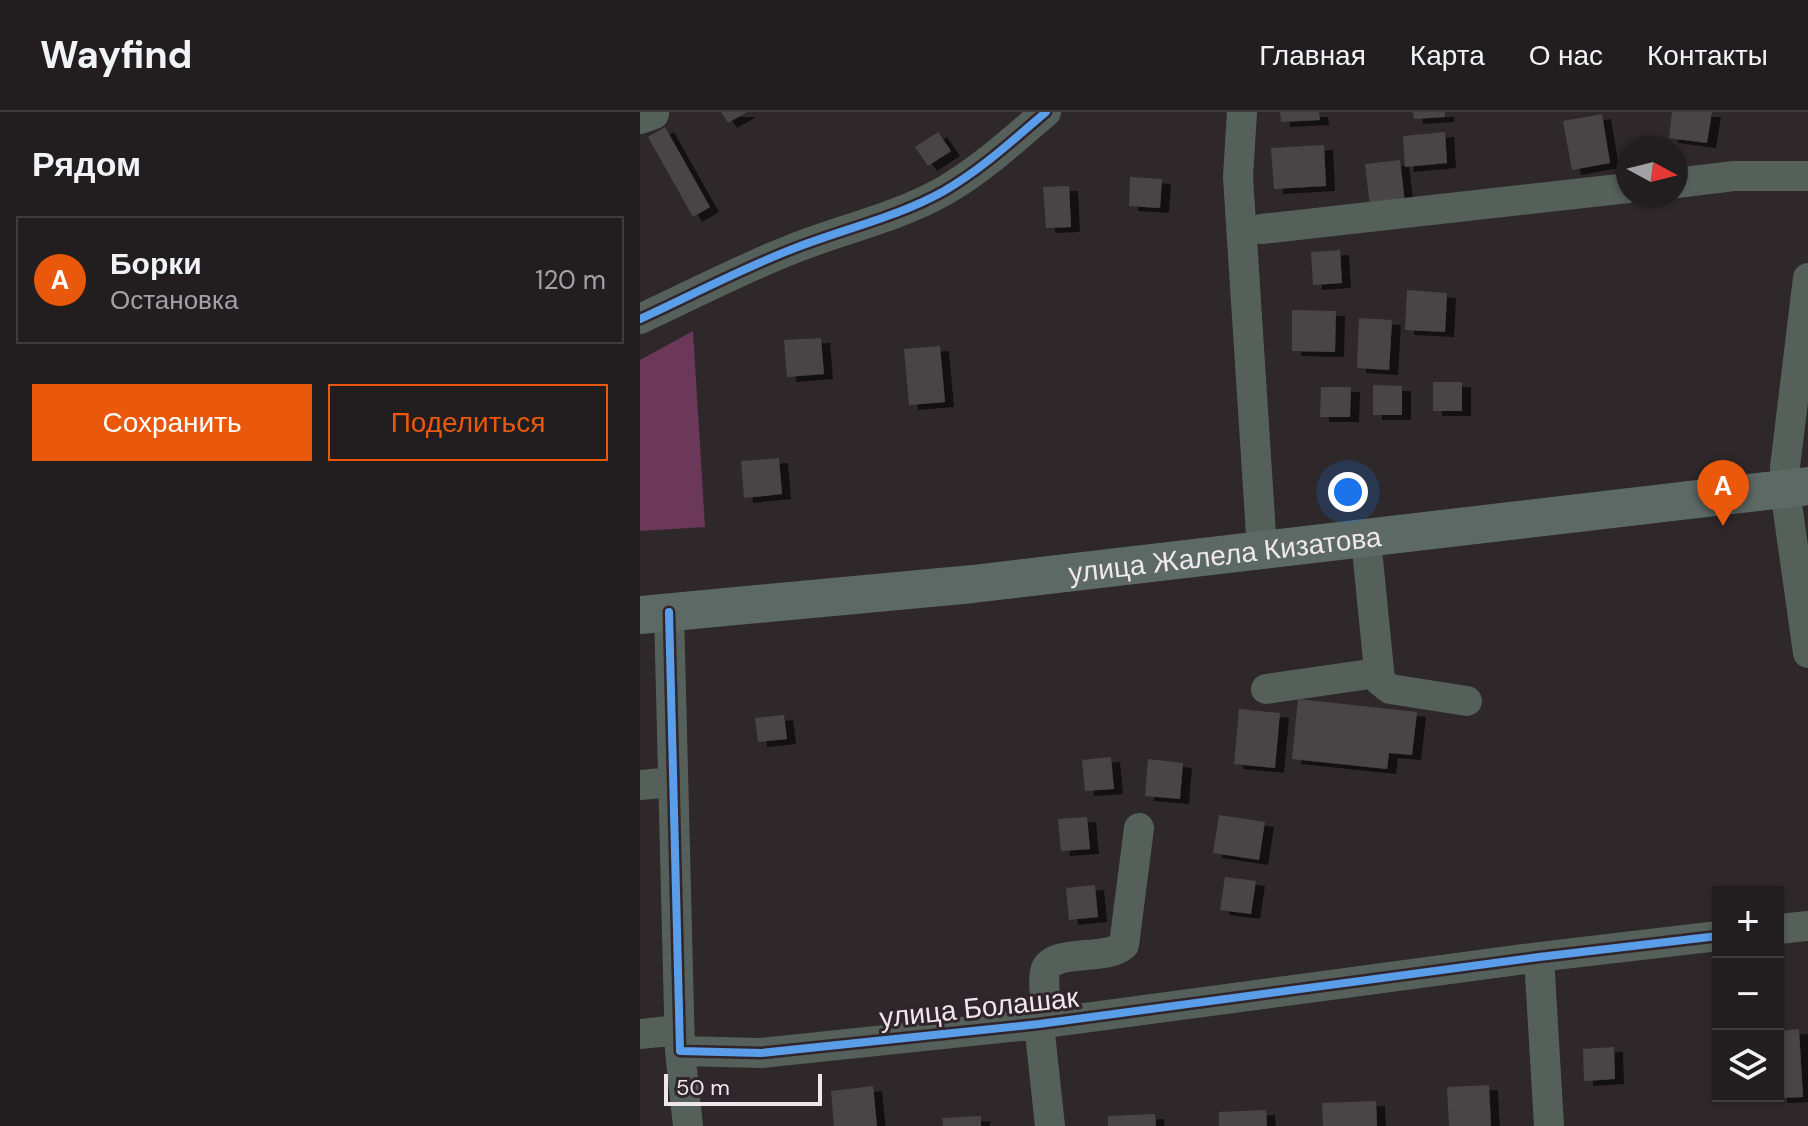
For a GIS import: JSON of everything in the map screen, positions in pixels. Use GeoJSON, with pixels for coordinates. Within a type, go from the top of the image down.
{"type":"FeatureCollection","features":[{"type":"Feature","properties":{"kind":"main road","name":"улица Жалела Кизатова"},"geometry":{"type":"LineString","coordinates":[[655,613],[973,584],[1366,539],[1798,504]]}},
{"type":"Feature","properties":{"kind":"street"},"geometry":{"type":"LineString","coordinates":[[640,319],[788,250],[902,212],[946,190],[992,159],[1046,112]]}},
{"type":"Feature","properties":{"kind":"street"},"geometry":{"type":"LineString","coordinates":[[1242,112],[1238,177],[1262,550]]}},
{"type":"Feature","properties":{"kind":"street"},"geometry":{"type":"LineString","coordinates":[[1688,182],[1734,176],[1808,176]]}},
{"type":"Feature","properties":{"kind":"street"},"geometry":{"type":"LineString","coordinates":[[1262,229],[1616,189]]}},
{"type":"Feature","properties":{"kind":"street"},"geometry":{"type":"LineString","coordinates":[[1808,278],[1787,448],[1798,504],[1808,653]]}},
{"type":"Feature","properties":{"kind":"street"},"geometry":{"type":"LineString","coordinates":[[1366,539],[1380,681],[1390,689],[1467,701]]}},
{"type":"Feature","properties":{"kind":"street"},"geometry":{"type":"LineString","coordinates":[[655,613],[673,782],[680,1040],[688,1126]]}},
{"type":"Feature","properties":{"kind":"street"},"geometry":{"type":"LineString","coordinates":[[1266,689],[1377,673]]}},
{"type":"Feature","properties":{"kind":"street"},"geometry":{"type":"LineString","coordinates":[[640,785],[673,782]]}},
{"type":"Feature","properties":{"kind":"street"},"geometry":{"type":"LineString","coordinates":[[1050,1126],[1044,1023],[1045,973],[1049,964],[1058,958],[1114,952],[1124,945],[1139,828]]}},
{"type":"Feature","properties":{"kind":"street"},"geometry":{"type":"LineString","coordinates":[[1784,928],[1808,926]]}},
{"type":"Feature","properties":{"kind":"street","name":"улица Болашак"},"geometry":{"type":"LineString","coordinates":[[640,1034],[761,1053],[1044,1023],[1712,937]]}},
{"type":"Feature","properties":{"kind":"street"},"geometry":{"type":"LineString","coordinates":[[1539,957],[1549,1126]]}},
{"type":"Feature","properties":{"kind":"shaded area"},"geometry":{"type":"Polygon","coordinates":[[[693,331],[705,527],[640,531],[640,360],[693,331]]]}},
{"type":"Feature","properties":{"kind":"building"},"geometry":{"type":"Polygon","coordinates":[[[721,112],[747,112],[728,123],[721,112]]]}},
{"type":"Feature","properties":{"kind":"building"},"geometry":{"type":"Polygon","coordinates":[[[1280,112],[1319,112],[1320,120],[1281,122],[1280,112]]]}},
{"type":"Feature","properties":{"kind":"building"},"geometry":{"type":"Polygon","coordinates":[[[1413,112],[1445,112],[1445,117],[1414,119],[1413,112]]]}},
{"type":"Feature","properties":{"kind":"building"},"geometry":{"type":"Polygon","coordinates":[[[1672,112],[1712,112],[1707,143],[1688,140],[1688,136],[1669,136],[1672,112]]]}},
{"type":"Feature","properties":{"kind":"building"},"geometry":{"type":"Polygon","coordinates":[[[1602,114],[1610,163],[1572,170],[1563,121],[1602,114]]]}},
{"type":"Feature","properties":{"kind":"building"},"geometry":{"type":"Polygon","coordinates":[[[665,127],[710,207],[693,217],[648,137],[665,127]]]}},
{"type":"Feature","properties":{"kind":"building"},"geometry":{"type":"Polygon","coordinates":[[[938,132],[951,151],[928,166],[915,147],[938,132]]]}},
{"type":"Feature","properties":{"kind":"building"},"geometry":{"type":"Polygon","coordinates":[[[1445,132],[1447,163],[1405,167],[1403,136],[1445,132]]]}},
{"type":"Feature","properties":{"kind":"building"},"geometry":{"type":"Polygon","coordinates":[[[1324,145],[1326,186],[1274,189],[1271,148],[1324,145]]]}},
{"type":"Feature","properties":{"kind":"building"},"geometry":{"type":"Polygon","coordinates":[[[1400,160],[1405,203],[1370,207],[1365,164],[1400,160]]]}},
{"type":"Feature","properties":{"kind":"building"},"geometry":{"type":"Polygon","coordinates":[[[1130,177],[1162,179],[1160,208],[1129,206],[1130,177]]]}},
{"type":"Feature","properties":{"kind":"building"},"geometry":{"type":"Polygon","coordinates":[[[1069,186],[1071,227],[1046,228],[1043,187],[1069,186]]]}},
{"type":"Feature","properties":{"kind":"building"},"geometry":{"type":"Polygon","coordinates":[[[1340,250],[1342,283],[1313,285],[1311,252],[1340,250]]]}},
{"type":"Feature","properties":{"kind":"building"},"geometry":{"type":"Polygon","coordinates":[[[1407,290],[1447,293],[1445,332],[1405,330],[1407,290]]]}},
{"type":"Feature","properties":{"kind":"building"},"geometry":{"type":"Polygon","coordinates":[[[1292,310],[1336,311],[1335,352],[1292,351],[1292,310]]]}},
{"type":"Feature","properties":{"kind":"building"},"geometry":{"type":"Polygon","coordinates":[[[1359,318],[1392,320],[1389,370],[1357,368],[1359,318]]]}},
{"type":"Feature","properties":{"kind":"building"},"geometry":{"type":"Polygon","coordinates":[[[821,338],[824,374],[787,377],[784,340],[821,338]]]}},
{"type":"Feature","properties":{"kind":"building"},"geometry":{"type":"Polygon","coordinates":[[[940,346],[945,402],[909,405],[904,349],[940,346]]]}},
{"type":"Feature","properties":{"kind":"building"},"geometry":{"type":"Polygon","coordinates":[[[1433,382],[1462,382],[1462,411],[1433,411],[1433,382]]]}},
{"type":"Feature","properties":{"kind":"building"},"geometry":{"type":"Polygon","coordinates":[[[1373,385],[1402,386],[1402,415],[1373,415],[1373,385]]]}},
{"type":"Feature","properties":{"kind":"building"},"geometry":{"type":"Polygon","coordinates":[[[1321,387],[1351,387],[1350,417],[1320,417],[1321,387]]]}},
{"type":"Feature","properties":{"kind":"building"},"geometry":{"type":"Polygon","coordinates":[[[779,458],[782,494],[744,498],[741,461],[779,458]]]}},
{"type":"Feature","properties":{"kind":"building"},"geometry":{"type":"Polygon","coordinates":[[[1298,699],[1417,712],[1412,755],[1389,753],[1387,769],[1292,759],[1298,699]]]}},
{"type":"Feature","properties":{"kind":"building"},"geometry":{"type":"Polygon","coordinates":[[[1239,709],[1280,713],[1275,768],[1234,764],[1239,709]]]}},
{"type":"Feature","properties":{"kind":"building"},"geometry":{"type":"Polygon","coordinates":[[[784,715],[787,739],[758,742],[755,718],[784,715]]]}},
{"type":"Feature","properties":{"kind":"building"},"geometry":{"type":"Polygon","coordinates":[[[1111,757],[1114,789],[1085,791],[1082,760],[1111,757]]]}},
{"type":"Feature","properties":{"kind":"building"},"geometry":{"type":"Polygon","coordinates":[[[1148,759],[1183,763],[1180,799],[1145,796],[1148,759]]]}},
{"type":"Feature","properties":{"kind":"building"},"geometry":{"type":"Polygon","coordinates":[[[1219,815],[1265,822],[1259,860],[1213,853],[1219,815]]]}},
{"type":"Feature","properties":{"kind":"building"},"geometry":{"type":"Polygon","coordinates":[[[1087,817],[1090,849],[1061,851],[1058,819],[1087,817]]]}},
{"type":"Feature","properties":{"kind":"building"},"geometry":{"type":"Polygon","coordinates":[[[1225,877],[1256,881],[1251,914],[1220,910],[1225,877]]]}},
{"type":"Feature","properties":{"kind":"building"},"geometry":{"type":"Polygon","coordinates":[[[1095,885],[1098,917],[1069,920],[1066,888],[1095,885]]]}},
{"type":"Feature","properties":{"kind":"building"},"geometry":{"type":"Polygon","coordinates":[[[1799,1029],[1803,1097],[1784,1098],[1784,1030],[1799,1029]]]}},
{"type":"Feature","properties":{"kind":"building"},"geometry":{"type":"Polygon","coordinates":[[[1614,1047],[1615,1079],[1584,1081],[1583,1049],[1614,1047]]]}},
{"type":"Feature","properties":{"kind":"building"},"geometry":{"type":"Polygon","coordinates":[[[1489,1085],[1491,1126],[1449,1126],[1447,1087],[1489,1085]]]}},
{"type":"Feature","properties":{"kind":"building"},"geometry":{"type":"Polygon","coordinates":[[[873,1086],[877,1126],[834,1126],[831,1091],[873,1086]]]}},
{"type":"Feature","properties":{"kind":"building"},"geometry":{"type":"Polygon","coordinates":[[[1376,1101],[1377,1126],[1323,1126],[1322,1103],[1376,1101]]]}},
{"type":"Feature","properties":{"kind":"building"},"geometry":{"type":"Polygon","coordinates":[[[1266,1110],[1267,1126],[1219,1126],[1219,1112],[1266,1110]]]}},
{"type":"Feature","properties":{"kind":"building"},"geometry":{"type":"Polygon","coordinates":[[[1155,1114],[1156,1126],[1108,1126],[1108,1116],[1155,1114]]]}},
{"type":"Feature","properties":{"kind":"building"},"geometry":{"type":"Polygon","coordinates":[[[981,1116],[981,1126],[943,1126],[942,1118],[981,1116]]]}},
{"type":"Feature","properties":{"kind":"cycle path"},"geometry":{"type":"LineString","coordinates":[[640,319],[771,258],[888,216],[944,191],[997,154],[1046,112]]}},
{"type":"Feature","properties":{"kind":"cycle path"},"geometry":{"type":"LineString","coordinates":[[669,612],[680,1051],[761,1053],[1039,1024],[1712,937]]}},
{"type":"Feature","properties":{"kind":"place","name":"Борки"},"geometry":{"type":"Point","coordinates":[1723,526]}}]}
